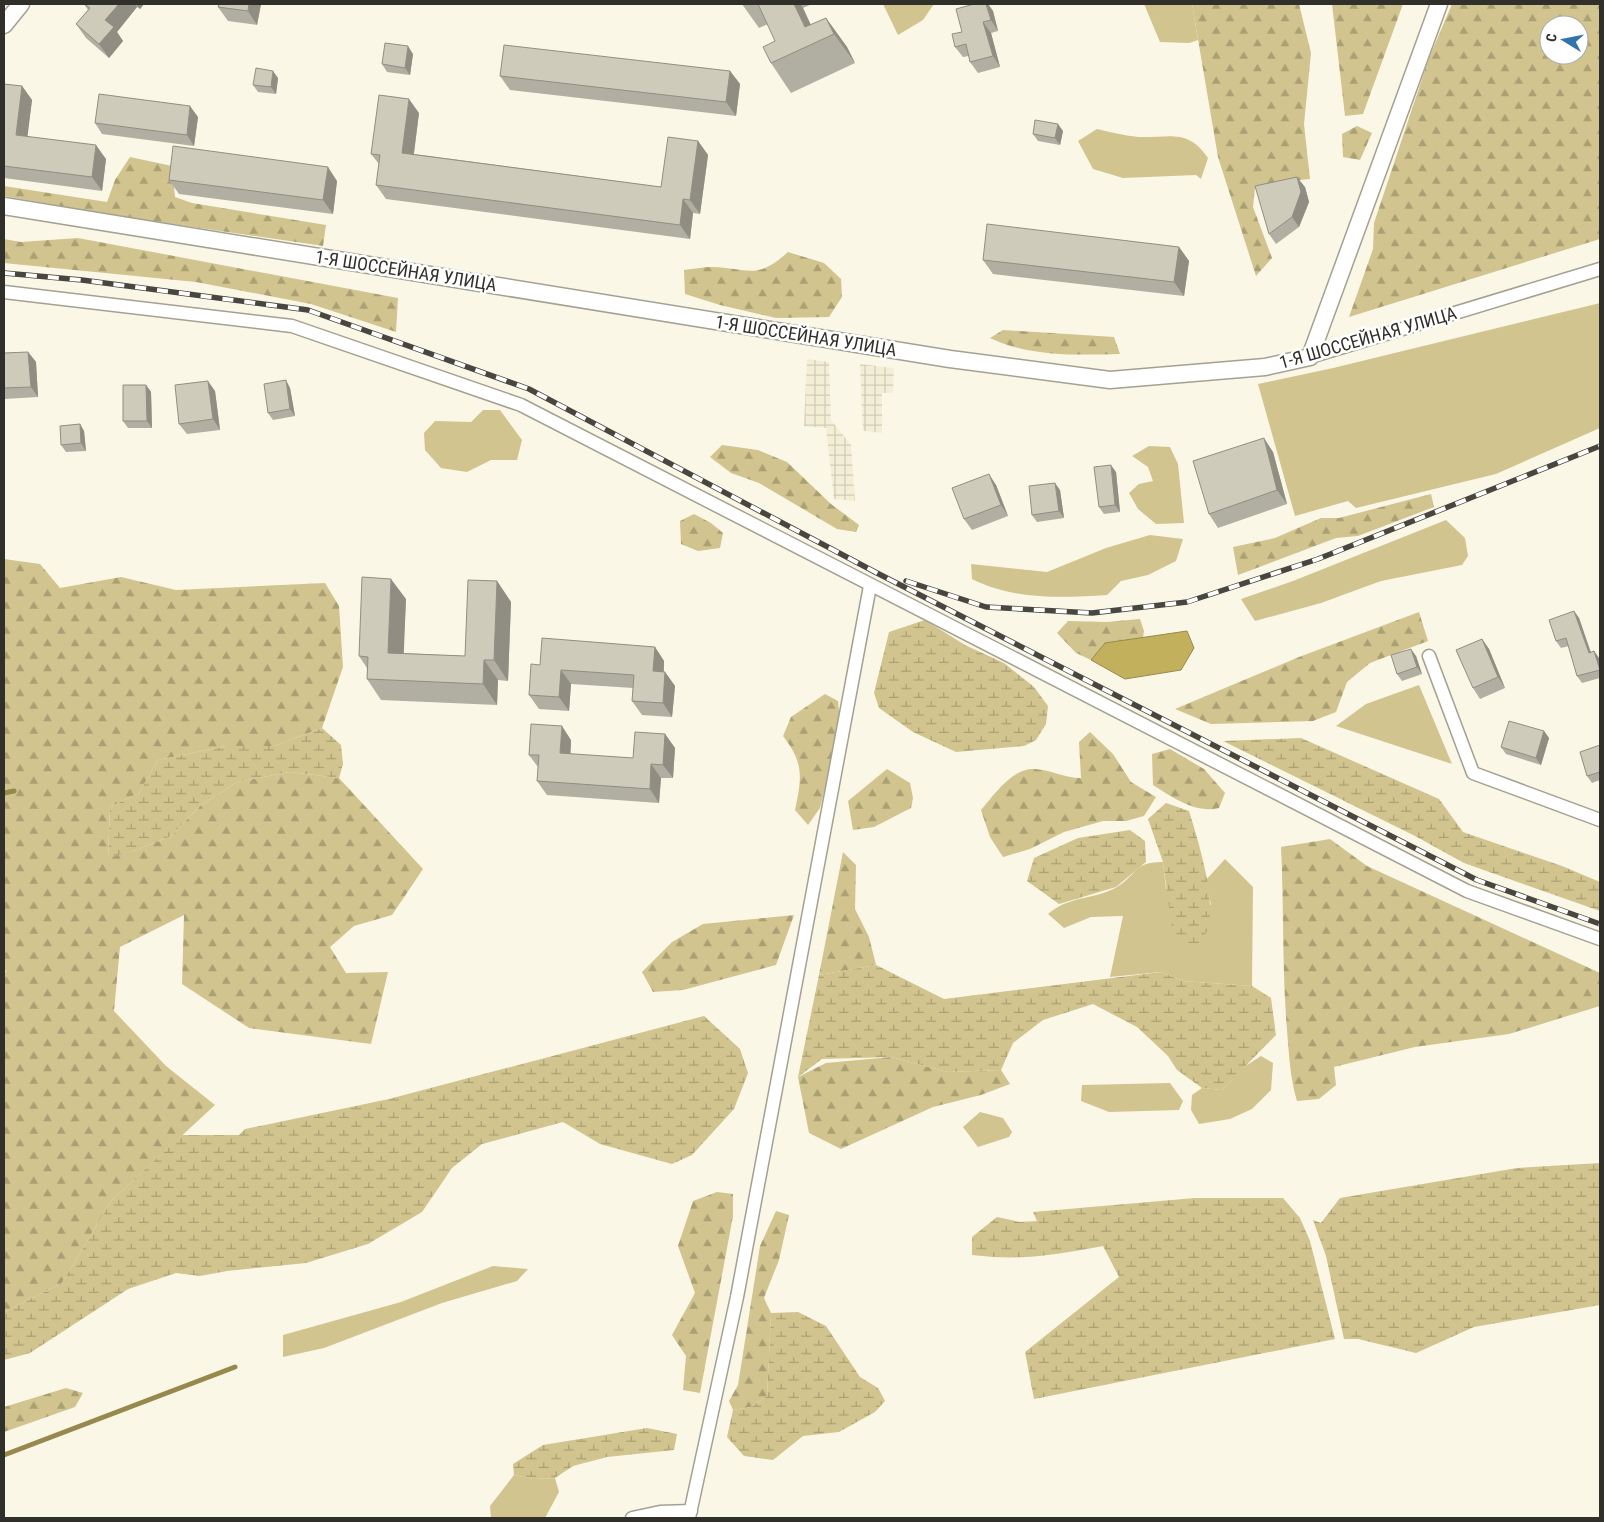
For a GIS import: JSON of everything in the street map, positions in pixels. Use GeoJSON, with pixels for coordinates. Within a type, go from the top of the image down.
{"type":"FeatureCollection","features":[{"type":"Feature","properties":{"kind":"street"},"geometry":{"type":"LineString","coordinates":[[4,25],[21,4]]}},
{"type":"Feature","properties":{"kind":"street"},"geometry":{"type":"LineString","coordinates":[[1310,357],[1439,4]]}},
{"type":"Feature","properties":{"kind":"street","name":"1-Я ШОССЕЙНАЯ УЛИЦА"},"geometry":{"type":"LineString","coordinates":[[4,206],[950,359],[1110,380],[1265,367],[1310,357],[1600,268]]}},
{"type":"Feature","properties":{"kind":"street"},"geometry":{"type":"LineString","coordinates":[[4,292],[282,325],[301,329],[521,405],[870,586],[1467,891],[1600,939]]}},
{"type":"Feature","properties":{"kind":"street"},"geometry":{"type":"LineString","coordinates":[[632,1518],[660,1512],[690,1515],[739,1288],[870,586]]}},
{"type":"Feature","properties":{"kind":"street"},"geometry":{"type":"LineString","coordinates":[[1429,656],[1474,772],[1600,820]]}},
{"type":"Feature","properties":{"kind":"shaded area"},"geometry":{"type":"Polygon","coordinates":[[[807,359],[829,362],[831,420],[851,445],[855,501],[834,499],[826,428],[804,426],[807,359]]]}},
{"type":"Feature","properties":{"kind":"shaded area"},"geometry":{"type":"Polygon","coordinates":[[[860,364],[894,368],[893,393],[882,393],[882,433],[863,431],[860,364]]]}},
{"type":"Feature","properties":{"kind":"shaded area"},"geometry":{"type":"Polygon","coordinates":[[[1187,631],[1194,648],[1181,670],[1125,679],[1091,660],[1105,643],[1187,631]]]}},
{"type":"Feature","properties":{"kind":"green space"},"geometry":{"type":"Polygon","coordinates":[[[883,4],[934,4],[923,20],[898,35],[883,4]]]}},
{"type":"Feature","properties":{"kind":"green space"},"geometry":{"type":"Polygon","coordinates":[[[1144,4],[1192,4],[1198,40],[1189,43],[1160,42],[1144,4]]]}},
{"type":"Feature","properties":{"kind":"green space"},"geometry":{"type":"Polygon","coordinates":[[[1192,4],[1299,4],[1311,53],[1304,124],[1310,179],[1278,182],[1255,188],[1253,207],[1272,258],[1256,276],[1218,157],[1192,4]]]}},
{"type":"Feature","properties":{"kind":"green space"},"geometry":{"type":"Polygon","coordinates":[[[1332,4],[1403,4],[1363,114],[1345,116],[1332,4]]]}},
{"type":"Feature","properties":{"kind":"green space"},"geometry":{"type":"Polygon","coordinates":[[[1452,4],[1600,4],[1600,239],[1349,317],[1373,249],[1374,223],[1429,58],[1452,4]]]}},
{"type":"Feature","properties":{"kind":"green space"},"geometry":{"type":"Polygon","coordinates":[[[1357,126],[1372,133],[1360,160],[1343,157],[1342,134],[1357,126]]]}},
{"type":"Feature","properties":{"kind":"green space"},"geometry":{"type":"Polygon","coordinates":[[[1097,129],[1123,135],[1185,138],[1193,142],[1208,158],[1201,179],[1196,175],[1123,178],[1093,169],[1078,141],[1097,129]]]}},
{"type":"Feature","properties":{"kind":"green space"},"geometry":{"type":"Polygon","coordinates":[[[130,157],[172,166],[175,197],[192,203],[326,225],[323,246],[112,215],[4,196],[4,186],[107,202],[115,180],[130,157]]]}},
{"type":"Feature","properties":{"kind":"green space"},"geometry":{"type":"Polygon","coordinates":[[[78,238],[398,298],[396,332],[311,304],[196,282],[4,263],[4,239],[21,242],[78,238]]]}},
{"type":"Feature","properties":{"kind":"green space"},"geometry":{"type":"Polygon","coordinates":[[[788,252],[824,263],[841,279],[842,297],[829,317],[776,318],[720,305],[685,294],[684,270],[712,267],[760,270],[768,267],[788,252]]]}},
{"type":"Feature","properties":{"kind":"green space"},"geometry":{"type":"Polygon","coordinates":[[[1600,303],[1600,428],[1496,474],[1356,508],[1348,501],[1295,516],[1258,384],[1333,368],[1600,303]]]}},
{"type":"Feature","properties":{"kind":"green space"},"geometry":{"type":"Polygon","coordinates":[[[1003,330],[1114,337],[1120,354],[1054,354],[1037,352],[1021,349],[990,338],[1003,330]]]}},
{"type":"Feature","properties":{"kind":"green space"},"geometry":{"type":"Polygon","coordinates":[[[483,410],[500,410],[522,440],[517,460],[491,460],[467,472],[441,468],[425,450],[424,433],[435,421],[471,422],[483,410]]]}},
{"type":"Feature","properties":{"kind":"green space"},"geometry":{"type":"Polygon","coordinates":[[[722,445],[758,450],[787,462],[831,504],[859,525],[856,532],[837,529],[759,483],[731,473],[710,457],[722,445]]]}},
{"type":"Feature","properties":{"kind":"green space"},"geometry":{"type":"Polygon","coordinates":[[[1149,446],[1170,447],[1178,464],[1184,523],[1156,524],[1138,509],[1129,493],[1139,484],[1153,481],[1148,467],[1132,456],[1149,446]]]}},
{"type":"Feature","properties":{"kind":"green space"},"geometry":{"type":"Polygon","coordinates":[[[1431,494],[1434,507],[1358,536],[1336,538],[1238,575],[1233,547],[1275,538],[1321,518],[1339,518],[1431,494]]]}},
{"type":"Feature","properties":{"kind":"green space"},"geometry":{"type":"Polygon","coordinates":[[[694,514],[711,523],[723,533],[720,548],[698,551],[681,544],[680,521],[694,514]]]}},
{"type":"Feature","properties":{"kind":"green space"},"geometry":{"type":"Polygon","coordinates":[[[1446,520],[1465,538],[1468,556],[1462,565],[1381,581],[1321,603],[1255,621],[1241,599],[1293,581],[1446,520]]]}},
{"type":"Feature","properties":{"kind":"green space"},"geometry":{"type":"Polygon","coordinates":[[[1150,535],[1183,539],[1176,561],[1148,575],[1121,581],[1107,595],[1055,597],[1021,594],[1004,591],[972,579],[971,564],[1047,572],[1106,548],[1150,535]]]}},
{"type":"Feature","properties":{"kind":"green space"},"geometry":{"type":"Polygon","coordinates":[[[4,559],[40,564],[60,588],[121,577],[176,590],[325,583],[339,606],[343,667],[322,728],[274,746],[226,746],[158,760],[139,793],[110,807],[108,857],[137,850],[171,836],[200,806],[237,782],[290,772],[339,778],[423,869],[392,915],[354,926],[330,947],[346,973],[388,972],[371,1044],[249,1028],[182,984],[184,915],[120,947],[114,1011],[166,1066],[215,1105],[111,1201],[62,1283],[4,1312],[4,973],[6,972],[4,968],[4,559]]]}},
{"type":"Feature","properties":{"kind":"green space"},"geometry":{"type":"Polygon","coordinates":[[[1419,612],[1428,641],[1370,663],[1347,682],[1336,712],[1313,721],[1211,724],[1175,709],[1299,657],[1419,612]]]}},
{"type":"Feature","properties":{"kind":"green space"},"geometry":{"type":"Polygon","coordinates":[[[1140,619],[1144,631],[1143,638],[1105,643],[1091,660],[1076,653],[1057,633],[1068,621],[1107,622],[1140,619]]]}},
{"type":"Feature","properties":{"kind":"green space"},"geometry":{"type":"Polygon","coordinates":[[[925,620],[965,645],[1004,663],[1034,687],[1048,706],[1046,724],[1036,740],[1024,746],[956,752],[913,732],[879,708],[874,693],[889,632],[925,620]]]}},
{"type":"Feature","properties":{"kind":"green space"},"geometry":{"type":"Polygon","coordinates":[[[1419,685],[1452,764],[1336,726],[1366,704],[1419,685]]]}},
{"type":"Feature","properties":{"kind":"green space"},"geometry":{"type":"Polygon","coordinates":[[[825,694],[838,701],[840,720],[820,808],[808,825],[795,810],[800,771],[795,754],[783,736],[791,717],[825,694]]]}},
{"type":"Feature","properties":{"kind":"green space"},"geometry":{"type":"Polygon","coordinates":[[[322,728],[341,745],[343,764],[339,778],[290,772],[237,782],[200,806],[171,836],[137,850],[108,858],[110,807],[139,793],[158,760],[226,746],[274,746],[322,728]]]}},
{"type":"Feature","properties":{"kind":"green space"},"geometry":{"type":"Polygon","coordinates":[[[1090,732],[1113,754],[1131,782],[1156,797],[1144,816],[1126,821],[1103,821],[1064,832],[1030,849],[1003,857],[990,837],[981,810],[1005,783],[1019,772],[1035,769],[1081,778],[1079,742],[1090,732]]]}},
{"type":"Feature","properties":{"kind":"green space"},"geometry":{"type":"Polygon","coordinates":[[[1301,738],[1439,799],[1463,832],[1562,866],[1600,882],[1600,911],[1464,863],[1415,836],[1223,741],[1301,738]]]}},
{"type":"Feature","properties":{"kind":"green space"},"geometry":{"type":"Polygon","coordinates":[[[1170,749],[1204,769],[1225,793],[1219,808],[1202,809],[1193,807],[1153,785],[1152,754],[1170,749]]]}},
{"type":"Feature","properties":{"kind":"green space"},"geometry":{"type":"Polygon","coordinates":[[[887,769],[910,783],[913,798],[911,808],[874,827],[853,830],[848,801],[887,769]]]}},
{"type":"Feature","properties":{"kind":"green space"},"geometry":{"type":"Polygon","coordinates":[[[1166,803],[1189,811],[1208,883],[1210,898],[1209,924],[1195,951],[1172,930],[1163,862],[1148,819],[1166,803]]]}},
{"type":"Feature","properties":{"kind":"green space"},"geometry":{"type":"Polygon","coordinates":[[[1130,830],[1145,841],[1146,862],[1116,887],[1059,904],[1027,881],[1034,858],[1078,838],[1130,830]]]}},
{"type":"Feature","properties":{"kind":"green space"},"geometry":{"type":"Polygon","coordinates":[[[1330,839],[1367,866],[1600,973],[1600,1006],[1509,1034],[1415,1047],[1334,1067],[1336,1085],[1319,1099],[1297,1101],[1290,1066],[1285,1007],[1281,847],[1330,839]]]}},
{"type":"Feature","properties":{"kind":"green space"},"geometry":{"type":"Polygon","coordinates":[[[843,852],[856,865],[855,909],[869,937],[876,965],[819,975],[843,852]]]}},
{"type":"Feature","properties":{"kind":"green space"},"geometry":{"type":"Polygon","coordinates":[[[1225,859],[1253,887],[1252,986],[1183,981],[1161,972],[1110,977],[1123,916],[1091,917],[1064,928],[1048,914],[1065,904],[1117,887],[1141,866],[1163,862],[1166,889],[1211,905],[1206,880],[1225,859]]]}},
{"type":"Feature","properties":{"kind":"green space"},"geometry":{"type":"Polygon","coordinates":[[[794,915],[776,965],[683,990],[653,992],[642,972],[672,942],[703,924],[794,915]]]}},
{"type":"Feature","properties":{"kind":"green space"},"geometry":{"type":"Polygon","coordinates":[[[876,965],[944,999],[1161,972],[1183,981],[1252,986],[1271,998],[1276,1035],[1222,1090],[1202,1088],[1177,1070],[1168,1056],[1137,1027],[1093,1004],[1043,1020],[1013,1043],[1001,1070],[948,1072],[891,1057],[822,1059],[798,1077],[819,975],[876,965]]]}},
{"type":"Feature","properties":{"kind":"green space"},"geometry":{"type":"Polygon","coordinates":[[[704,1016],[740,1049],[748,1073],[734,1109],[692,1155],[672,1164],[600,1144],[563,1122],[482,1144],[452,1168],[422,1212],[368,1244],[306,1263],[227,1271],[200,1276],[176,1273],[128,1289],[30,1353],[4,1360],[4,1312],[62,1283],[111,1201],[182,1135],[239,1135],[245,1129],[389,1099],[704,1016]]]}},
{"type":"Feature","properties":{"kind":"green space"},"geometry":{"type":"Polygon","coordinates":[[[1261,1056],[1273,1063],[1271,1090],[1252,1109],[1230,1119],[1199,1124],[1191,1110],[1192,1095],[1202,1088],[1222,1090],[1244,1067],[1261,1056]]]}},
{"type":"Feature","properties":{"kind":"green space"},"geometry":{"type":"Polygon","coordinates":[[[891,1057],[948,1072],[1001,1070],[1010,1084],[981,1095],[933,1107],[841,1149],[809,1133],[798,1077],[826,1063],[891,1057]]]}},
{"type":"Feature","properties":{"kind":"green space"},"geometry":{"type":"Polygon","coordinates":[[[1170,1083],[1183,1101],[1179,1110],[1109,1112],[1081,1101],[1082,1085],[1170,1083]]]}},
{"type":"Feature","properties":{"kind":"green space"},"geometry":{"type":"Polygon","coordinates":[[[980,1112],[1003,1118],[1012,1132],[1009,1137],[978,1147],[963,1127],[980,1112]]]}},
{"type":"Feature","properties":{"kind":"green space"},"geometry":{"type":"Polygon","coordinates":[[[1600,1163],[1600,1305],[1474,1327],[1416,1353],[1358,1339],[1344,1339],[1326,1256],[1313,1220],[1321,1223],[1340,1198],[1517,1168],[1600,1163]]]}},
{"type":"Feature","properties":{"kind":"green space"},"geometry":{"type":"Polygon","coordinates":[[[717,1192],[733,1194],[733,1216],[700,1393],[683,1390],[686,1356],[672,1335],[695,1293],[678,1246],[693,1201],[717,1192]]]}},
{"type":"Feature","properties":{"kind":"green space"},"geometry":{"type":"Polygon","coordinates":[[[1195,1198],[1283,1198],[1300,1218],[1310,1241],[1335,1339],[1034,1399],[1025,1352],[1119,1277],[1103,1246],[1038,1256],[990,1257],[972,1255],[972,1237],[997,1217],[1020,1222],[1037,1221],[1033,1212],[1195,1198]]]}},
{"type":"Feature","properties":{"kind":"green space"},"geometry":{"type":"Polygon","coordinates":[[[776,1211],[789,1215],[779,1260],[764,1298],[771,1313],[767,1396],[751,1407],[733,1410],[729,1401],[738,1385],[760,1246],[776,1211]]]}},
{"type":"Feature","properties":{"kind":"green space"},"geometry":{"type":"Polygon","coordinates":[[[493,1266],[528,1269],[517,1281],[442,1303],[324,1348],[283,1357],[283,1335],[401,1302],[493,1266]]]}},
{"type":"Feature","properties":{"kind":"green space"},"geometry":{"type":"Polygon","coordinates":[[[798,1312],[826,1326],[860,1377],[878,1388],[885,1401],[875,1412],[839,1432],[803,1436],[773,1460],[744,1456],[727,1437],[733,1410],[751,1407],[767,1396],[771,1313],[798,1312]]]}},
{"type":"Feature","properties":{"kind":"green space"},"geometry":{"type":"Polygon","coordinates":[[[66,1388],[83,1393],[75,1407],[4,1432],[4,1407],[66,1388]]]}},
{"type":"Feature","properties":{"kind":"green space"},"geometry":{"type":"Polygon","coordinates":[[[647,1428],[677,1434],[674,1450],[607,1457],[573,1466],[555,1478],[534,1479],[514,1475],[513,1464],[543,1445],[647,1428]]]}},
{"type":"Feature","properties":{"kind":"green space"},"geometry":{"type":"Polygon","coordinates":[[[514,1475],[534,1479],[555,1478],[559,1492],[545,1518],[491,1518],[490,1506],[514,1475]]]}},
{"type":"Feature","properties":{"kind":"building"},"geometry":{"type":"Polygon","coordinates":[[[84,4],[119,4],[105,20],[114,27],[99,44],[76,24],[90,8],[84,4]]]}},
{"type":"Feature","properties":{"kind":"building"},"geometry":{"type":"Polygon","coordinates":[[[219,4],[249,4],[248,11],[218,7],[219,4]]]}},
{"type":"Feature","properties":{"kind":"building"},"geometry":{"type":"Polygon","coordinates":[[[758,4],[794,4],[805,27],[826,18],[834,34],[771,63],[763,47],[775,41],[758,4]]]}},
{"type":"Feature","properties":{"kind":"building"},"geometry":{"type":"Polygon","coordinates":[[[974,4],[986,4],[991,20],[983,22],[993,56],[970,62],[966,44],[955,47],[952,34],[962,32],[956,9],[974,4]]]}},
{"type":"Feature","properties":{"kind":"building"},"geometry":{"type":"Polygon","coordinates":[[[385,43],[408,46],[405,68],[382,64],[385,43]]]}},
{"type":"Feature","properties":{"kind":"building"},"geometry":{"type":"Polygon","coordinates":[[[504,45],[730,71],[726,102],[500,76],[504,45]]]}},
{"type":"Feature","properties":{"kind":"building"},"geometry":{"type":"Polygon","coordinates":[[[256,68],[273,71],[271,87],[253,85],[256,68]]]}},
{"type":"Feature","properties":{"kind":"building"},"geometry":{"type":"Polygon","coordinates":[[[4,84],[22,86],[16,135],[96,145],[92,177],[4,166],[4,84]]]}},
{"type":"Feature","properties":{"kind":"building"},"geometry":{"type":"Polygon","coordinates":[[[99,94],[190,106],[187,135],[95,123],[99,94]]]}},
{"type":"Feature","properties":{"kind":"building"},"geometry":{"type":"Polygon","coordinates":[[[379,95],[409,99],[402,153],[661,187],[668,137],[698,141],[690,200],[683,199],[680,225],[376,185],[380,155],[371,154],[379,95]]]}},
{"type":"Feature","properties":{"kind":"building"},"geometry":{"type":"Polygon","coordinates":[[[1035,120],[1058,124],[1055,138],[1033,134],[1035,120]]]}},
{"type":"Feature","properties":{"kind":"building"},"geometry":{"type":"Polygon","coordinates":[[[173,146],[328,167],[323,200],[169,180],[173,146]]]}},
{"type":"Feature","properties":{"kind":"building"},"geometry":{"type":"Polygon","coordinates":[[[1297,177],[1301,192],[1292,217],[1269,234],[1255,186],[1297,177]]]}},
{"type":"Feature","properties":{"kind":"building"},"geometry":{"type":"Polygon","coordinates":[[[987,224],[1179,247],[1174,282],[983,260],[987,224]]]}},
{"type":"Feature","properties":{"kind":"building"},"geometry":{"type":"Polygon","coordinates":[[[28,352],[31,387],[4,388],[4,353],[28,352]]]}},
{"type":"Feature","properties":{"kind":"building"},"geometry":{"type":"Polygon","coordinates":[[[286,380],[290,409],[268,413],[264,384],[286,380]]]}},
{"type":"Feature","properties":{"kind":"building"},"geometry":{"type":"Polygon","coordinates":[[[208,381],[213,419],[179,424],[175,385],[208,381]]]}},
{"type":"Feature","properties":{"kind":"building"},"geometry":{"type":"Polygon","coordinates":[[[123,385],[146,385],[147,421],[123,421],[123,385]]]}},
{"type":"Feature","properties":{"kind":"building"},"geometry":{"type":"Polygon","coordinates":[[[80,424],[81,443],[61,445],[60,426],[80,424]]]}},
{"type":"Feature","properties":{"kind":"building"},"geometry":{"type":"Polygon","coordinates":[[[1264,438],[1277,490],[1209,514],[1193,461],[1264,438]]]}},
{"type":"Feature","properties":{"kind":"building"},"geometry":{"type":"Polygon","coordinates":[[[1111,465],[1115,505],[1099,507],[1094,467],[1111,465]]]}},
{"type":"Feature","properties":{"kind":"building"},"geometry":{"type":"Polygon","coordinates":[[[989,474],[1001,505],[964,519],[952,488],[989,474]]]}},
{"type":"Feature","properties":{"kind":"building"},"geometry":{"type":"Polygon","coordinates":[[[1055,483],[1059,511],[1032,515],[1029,486],[1055,483]]]}},
{"type":"Feature","properties":{"kind":"building"},"geometry":{"type":"Polygon","coordinates":[[[362,577],[391,579],[388,653],[465,656],[468,580],[497,581],[494,660],[484,660],[483,684],[367,679],[368,657],[359,656],[362,577]]]}},
{"type":"Feature","properties":{"kind":"building"},"geometry":{"type":"Polygon","coordinates":[[[1574,611],[1589,653],[1594,651],[1600,670],[1577,676],[1566,638],[1556,641],[1549,620],[1574,611]]]}},
{"type":"Feature","properties":{"kind":"building"},"geometry":{"type":"Polygon","coordinates":[[[542,638],[655,647],[653,671],[665,672],[663,703],[632,701],[634,675],[561,670],[559,697],[529,695],[531,664],[540,665],[542,638]]]}},
{"type":"Feature","properties":{"kind":"building"},"geometry":{"type":"Polygon","coordinates":[[[1482,639],[1498,677],[1473,688],[1456,650],[1482,639]]]}},
{"type":"Feature","properties":{"kind":"building"},"geometry":{"type":"Polygon","coordinates":[[[1411,649],[1417,667],[1397,674],[1391,655],[1411,649]]]}},
{"type":"Feature","properties":{"kind":"building"},"geometry":{"type":"Polygon","coordinates":[[[1509,721],[1544,731],[1536,758],[1501,747],[1509,721]]]}},
{"type":"Feature","properties":{"kind":"building"},"geometry":{"type":"Polygon","coordinates":[[[531,724],[562,726],[560,753],[633,758],[635,732],[665,734],[663,765],[651,764],[650,789],[537,781],[539,755],[529,755],[531,724]]]}},
{"type":"Feature","properties":{"kind":"building"},"geometry":{"type":"Polygon","coordinates":[[[1600,745],[1600,772],[1587,776],[1580,752],[1600,745]]]}},
{"type":"Feature","properties":{"kind":"waterway"},"geometry":{"type":"LineString","coordinates":[[4,793],[14,791]]}},
{"type":"Feature","properties":{"kind":"waterway"},"geometry":{"type":"LineString","coordinates":[[4,1455],[235,1367]]}},
{"type":"Feature","properties":{"kind":"railway"},"geometry":{"type":"LineString","coordinates":[[4,273],[82,280],[308,310],[529,389],[875,572],[1477,880],[1600,924]]}},
{"type":"Feature","properties":{"kind":"railway"},"geometry":{"type":"LineString","coordinates":[[906,581],[986,607],[1092,613],[1187,602],[1318,559],[1600,446]]}}]}
